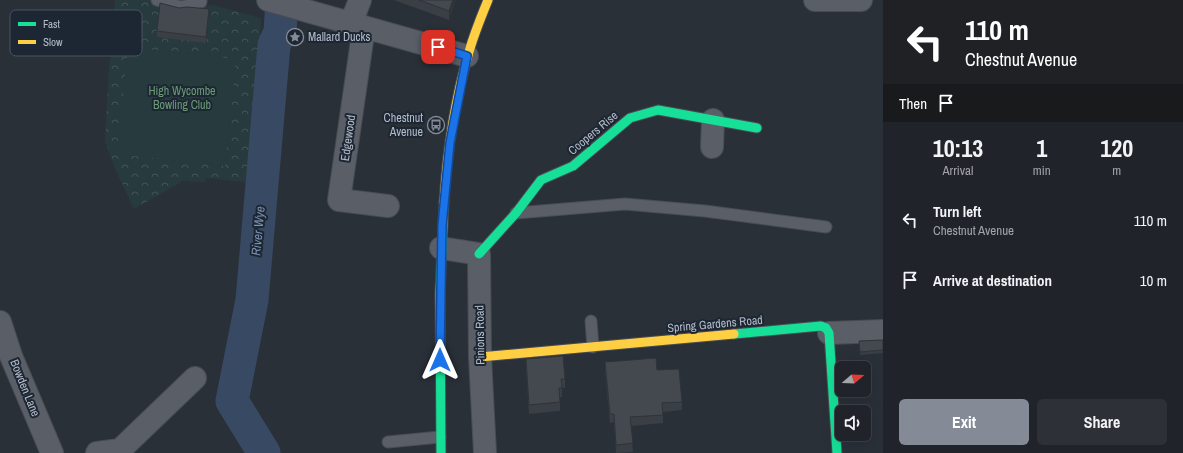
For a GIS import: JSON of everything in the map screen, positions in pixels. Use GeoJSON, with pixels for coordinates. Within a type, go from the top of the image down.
{"type":"FeatureCollection","features":[{"type":"Feature","properties":{"kind":"street"},"geometry":{"type":"LineString","coordinates":[[268,0],[467,56]]}},
{"type":"Feature","properties":{"kind":"street"},"geometry":{"type":"LineString","coordinates":[[358,25],[360,0]]}},
{"type":"Feature","properties":{"kind":"street"},"geometry":{"type":"LineString","coordinates":[[441,453],[441,248],[450,143],[467,56],[488,0]]}},
{"type":"Feature","properties":{"kind":"street"},"geometry":{"type":"LineString","coordinates":[[815,0],[861,0]]}},
{"type":"Feature","properties":{"kind":"street","name":"Edgewood"},"geometry":{"type":"LineString","coordinates":[[358,25],[339,200],[388,206]]}},
{"type":"Feature","properties":{"kind":"street","name":"Coopers Rise"},"geometry":{"type":"LineString","coordinates":[[479,254],[516,213],[541,180],[573,166],[630,118],[658,110],[757,128]]}},
{"type":"Feature","properties":{"kind":"street"},"geometry":{"type":"LineString","coordinates":[[712,147],[713,120]]}},
{"type":"Feature","properties":{"kind":"street"},"geometry":{"type":"LineString","coordinates":[[441,248],[479,254]]}},
{"type":"Feature","properties":{"kind":"street","name":"Pinions Road"},"geometry":{"type":"LineString","coordinates":[[479,254],[480,357],[485,453]]}},
{"type":"Feature","properties":{"kind":"street","name":"Bowden Lane"},"geometry":{"type":"LineString","coordinates":[[0,322],[11,356],[52,453]]}},
{"type":"Feature","properties":{"kind":"street","name":"Spring Gardens Road"},"geometry":{"type":"LineString","coordinates":[[480,357],[821,326],[826,328],[829,333]]}},
{"type":"Feature","properties":{"kind":"street"},"geometry":{"type":"LineString","coordinates":[[837,453],[829,333],[883,330]]}},
{"type":"Feature","properties":{"kind":"street"},"geometry":{"type":"LineString","coordinates":[[97,453],[120,450],[195,378]]}},
{"type":"Feature","properties":{"kind":"lane"},"geometry":{"type":"LineString","coordinates":[[157,0],[181,7],[201,2],[201,0]]}},
{"type":"Feature","properties":{"kind":"lane"},"geometry":{"type":"LineString","coordinates":[[516,213],[625,204],[705,210],[826,227]]}},
{"type":"Feature","properties":{"kind":"lane"},"geometry":{"type":"LineString","coordinates":[[591,321],[592,347]]}},
{"type":"Feature","properties":{"kind":"lane"},"geometry":{"type":"LineString","coordinates":[[388,442],[440,437]]}},
{"type":"Feature","properties":{"kind":"green space","name":"High Wycombe Bowling Club"},"geometry":{"type":"Polygon","coordinates":[[[115,0],[189,0],[197,9],[212,5],[261,18],[254,183],[205,178],[205,182],[183,181],[134,209],[114,166],[105,141],[110,56],[142,56],[142,10],[114,10],[115,0]]]}},
{"type":"Feature","properties":{"kind":"green space"},"geometry":{"type":"Polygon","coordinates":[[[142,49],[236,59],[225,166],[117,154],[127,56],[142,56],[142,49]]]}},
{"type":"Feature","properties":{"kind":"building"},"geometry":{"type":"Polygon","coordinates":[[[419,0],[453,0],[449,11],[419,0]]]}},
{"type":"Feature","properties":{"kind":"building"},"geometry":{"type":"Polygon","coordinates":[[[160,3],[179,8],[187,7],[209,9],[206,37],[157,31],[160,3]]]}},
{"type":"Feature","properties":{"kind":"building"},"geometry":{"type":"Polygon","coordinates":[[[883,340],[883,350],[860,352],[859,341],[883,340]]]}},
{"type":"Feature","properties":{"kind":"building"},"geometry":{"type":"Polygon","coordinates":[[[563,356],[565,379],[561,379],[562,388],[559,388],[560,402],[529,405],[526,359],[563,356]]]}},
{"type":"Feature","properties":{"kind":"building"},"geometry":{"type":"Polygon","coordinates":[[[656,358],[657,370],[679,369],[682,402],[662,403],[663,415],[630,417],[633,443],[616,445],[614,414],[610,414],[605,362],[656,358]]]}},
{"type":"Feature","properties":{"kind":"waterway","name":"River Wye"},"geometry":{"type":"LineString","coordinates":[[264,453],[232,401],[252,300],[274,45],[280,32],[282,0]]}},
{"type":"Feature","properties":{"kind":"traffic: fast"},"geometry":{"type":"LineString","coordinates":[[479,254],[516,213],[541,180],[573,166],[630,118],[658,110],[757,128]]}},
{"type":"Feature","properties":{"kind":"traffic: fast"},"geometry":{"type":"LineString","coordinates":[[441,453],[440,293],[444,202]]}},
{"type":"Feature","properties":{"kind":"traffic: fast"},"geometry":{"type":"LineString","coordinates":[[734,334],[821,326],[826,328],[829,333],[837,453]]}},
{"type":"Feature","properties":{"kind":"traffic: slow"},"geometry":{"type":"LineString","coordinates":[[444,202],[447,164],[460,88],[471,45],[488,0]]}},
{"type":"Feature","properties":{"kind":"traffic: slow"},"geometry":{"type":"LineString","coordinates":[[480,357],[734,334]]}},
{"type":"Feature","properties":{"kind":"place","name":"Mallard Ducks"},"geometry":{"type":"Point","coordinates":[295,37]}},
{"type":"Feature","properties":{"kind":"place","name":"Chestnut Avenue"},"geometry":{"type":"Point","coordinates":[436,125]}},
{"type":"Feature","properties":{"kind":"route"},"geometry":{"type":"LineString","coordinates":[[438,47],[467,56],[450,143],[442,226],[440,360]]}}]}
